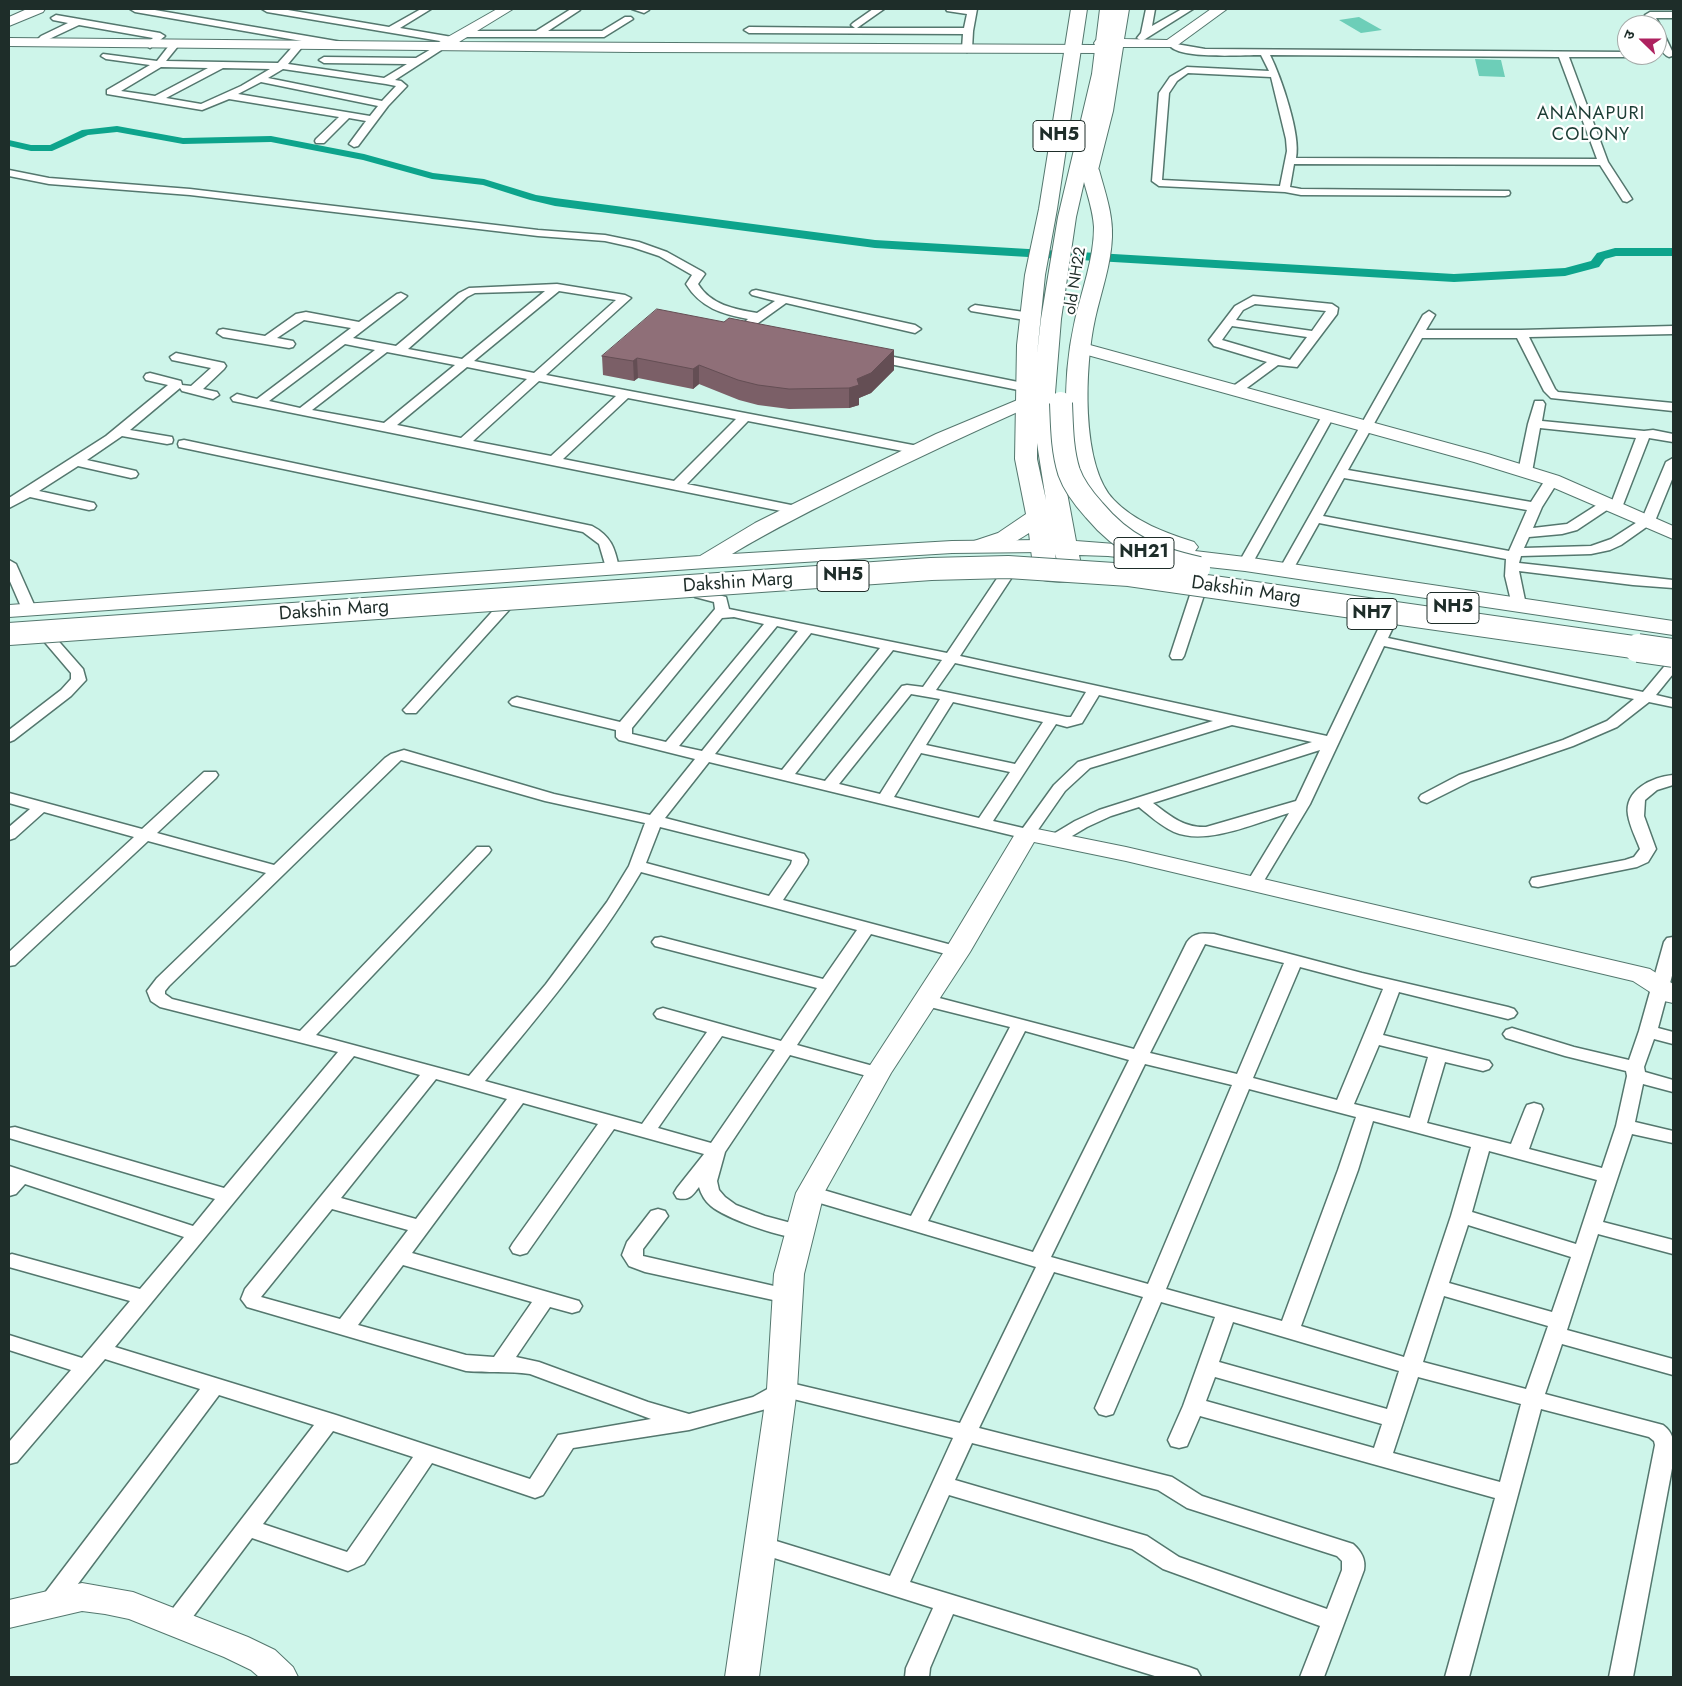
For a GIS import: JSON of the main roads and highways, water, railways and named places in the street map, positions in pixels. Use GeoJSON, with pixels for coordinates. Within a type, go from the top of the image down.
{"type":"FeatureCollection","features":[{"type":"Feature","properties":{"kind":"highway","name":"NH5"},"geometry":{"type":"LineString","coordinates":[[982,546],[1006,538],[1038,516],[1026,459],[1027,346],[1036,270],[1080,9]]}},
{"type":"Feature","properties":{"kind":"highway","name":"NH5"},"geometry":{"type":"LineString","coordinates":[[1053,547],[1050,455],[1044,393],[1051,319],[1078,270],[1066,225],[1084,168],[1100,74],[1123,43],[1108,9]]}},
{"type":"Feature","properties":{"kind":"highway","name":"NH7"},"geometry":{"type":"LineString","coordinates":[[1084,168],[1094,227],[1078,270],[1079,347],[1076,422],[1091,482],[1105,504],[1126,522],[1160,539],[1238,570]]}},
{"type":"Feature","properties":{"kind":"highway","name":"old NH22"},"geometry":{"type":"LineString","coordinates":[[1078,270],[1064,347],[1060,404],[1064,442],[1071,478],[1088,505],[1130,544],[1168,561],[1238,570]]}},
{"type":"Feature","properties":{"kind":"highway"},"geometry":{"type":"LineString","coordinates":[[1038,516],[1053,547],[1071,575]]}},
{"type":"Feature","properties":{"kind":"highway"},"geometry":{"type":"LineString","coordinates":[[1053,547],[1046,574],[1071,575]]}},
{"type":"Feature","properties":{"kind":"highway","name":"Dakshin Marg"},"geometry":{"type":"LineString","coordinates":[[1053,547],[1108,549],[1238,570]]}},
{"type":"Feature","properties":{"kind":"highway","name":"Dakshin Marg"},"geometry":{"type":"LineString","coordinates":[[9,624],[927,561],[1000,558],[1238,570],[1286,570],[1673,628]]}},
{"type":"Feature","properties":{"kind":"highway","name":"Dakshin Marg"},"geometry":{"type":"LineString","coordinates":[[9,634],[922,570],[1008,567],[1086,570],[1207,584],[1673,653]]}},
{"type":"Feature","properties":{"kind":"highway","name":"NH5"},"geometry":{"type":"LineString","coordinates":[[1238,570],[1673,640]]}},
{"type":"Feature","properties":{"kind":"highway","name":"NH7"},"geometry":{"type":"LineString","coordinates":[[1071,575],[1199,589],[1673,659]]}},
{"type":"Feature","properties":{"kind":"waterway"},"geometry":{"type":"LineString","coordinates":[[9,143],[31,148],[52,148],[86,132],[117,129],[183,141],[271,139],[364,157],[432,176],[484,182],[534,198],[555,202],[875,244],[1454,278],[1565,272],[1595,264],[1601,256],[1615,252],[1673,252]]}},
{"type":"Feature","properties":{"kind":"district","name":"ANANAPURI COLONY"},"geometry":{"type":"Point","coordinates":[1591,125]}}]}
